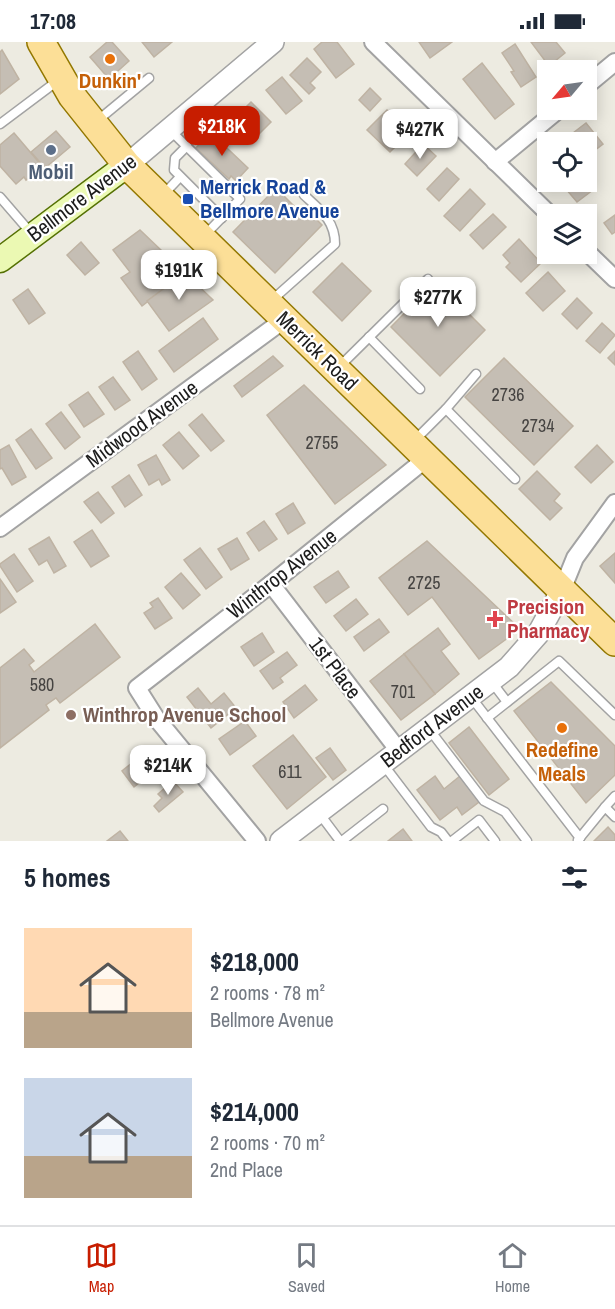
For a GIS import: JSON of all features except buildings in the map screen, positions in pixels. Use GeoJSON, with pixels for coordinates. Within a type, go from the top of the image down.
{"type":"FeatureCollection","features":[{"type":"Feature","properties":{"kind":"main road","name":"Merrick Road"},"geometry":{"type":"LineString","coordinates":[[40,42],[72,96],[127,165],[615,642]]}},
{"type":"Feature","properties":{"kind":"main road","name":"Bellmore Avenue"},"geometry":{"type":"LineString","coordinates":[[0,260],[127,165]]}},
{"type":"Feature","properties":{"kind":"street","name":"Bellmore Avenue"},"geometry":{"type":"LineString","coordinates":[[127,165],[273,42]]}},
{"type":"Feature","properties":{"kind":"street"},"geometry":{"type":"LineString","coordinates":[[373,42],[539,204]]}},
{"type":"Feature","properties":{"kind":"street"},"geometry":{"type":"LineString","coordinates":[[597,77],[615,62]]}},
{"type":"Feature","properties":{"kind":"street"},"geometry":{"type":"LineString","coordinates":[[495,162],[546,120]]}},
{"type":"Feature","properties":{"kind":"street"},"geometry":{"type":"LineString","coordinates":[[597,262],[615,279]]}},
{"type":"Feature","properties":{"kind":"street","name":"Midwood Avenue"},"geometry":{"type":"LineString","coordinates":[[0,528],[277,312]]}},
{"type":"Feature","properties":{"kind":"street","name":"Winthrop Avenue"},"geometry":{"type":"LineString","coordinates":[[256,841],[156,718],[137,688],[271,584],[419,451]]}},
{"type":"Feature","properties":{"kind":"street"},"geometry":{"type":"LineString","coordinates":[[562,590],[575,558],[615,503]]}},
{"type":"Feature","properties":{"kind":"street","name":"1st Place"},"geometry":{"type":"LineString","coordinates":[[271,584],[391,758]]}},
{"type":"Feature","properties":{"kind":"street","name":"Bedford Avenue"},"geometry":{"type":"LineString","coordinates":[[281,841],[509,667],[538,634],[562,590]]}},
{"type":"Feature","properties":{"kind":"lane"},"geometry":{"type":"LineString","coordinates":[[0,124],[61,78]]}},
{"type":"Feature","properties":{"kind":"lane"},"geometry":{"type":"LineString","coordinates":[[94,123],[149,78]]}},
{"type":"Feature","properties":{"kind":"lane"},"geometry":{"type":"LineString","coordinates":[[170,129],[201,164],[240,199],[201,238]]}},
{"type":"Feature","properties":{"kind":"lane"},"geometry":{"type":"LineString","coordinates":[[187,146],[175,158],[174,170],[199,192],[222,218]]}},
{"type":"Feature","properties":{"kind":"lane"},"geometry":{"type":"LineString","coordinates":[[160,198],[184,178]]}},
{"type":"Feature","properties":{"kind":"lane"},"geometry":{"type":"LineString","coordinates":[[277,312],[335,244],[335,231],[328,217],[304,195]]}},
{"type":"Feature","properties":{"kind":"lane"},"geometry":{"type":"LineString","coordinates":[[0,197],[33,236]]}},
{"type":"Feature","properties":{"kind":"lane"},"geometry":{"type":"LineString","coordinates":[[337,370],[428,279]]}},
{"type":"Feature","properties":{"kind":"lane"},"geometry":{"type":"LineString","coordinates":[[369,337],[420,389]]}},
{"type":"Feature","properties":{"kind":"lane"},"geometry":{"type":"LineString","coordinates":[[419,451],[446,409],[476,374]]}},
{"type":"Feature","properties":{"kind":"lane"},"geometry":{"type":"LineString","coordinates":[[446,409],[515,479]]}},
{"type":"Feature","properties":{"kind":"lane"},"geometry":{"type":"LineString","coordinates":[[487,718],[559,661],[615,714]]}},
{"type":"Feature","properties":{"kind":"lane"},"geometry":{"type":"LineString","coordinates":[[491,681],[507,702]]}},
{"type":"Feature","properties":{"kind":"lane"},"geometry":{"type":"LineString","coordinates":[[471,696],[579,839],[615,796]]}},
{"type":"Feature","properties":{"kind":"lane"},"geometry":{"type":"LineString","coordinates":[[429,729],[484,801],[505,812],[527,841]]}},
{"type":"Feature","properties":{"kind":"lane"},"geometry":{"type":"LineString","coordinates":[[391,758],[431,827],[441,831],[450,841],[479,820],[495,841]]}},
{"type":"Feature","properties":{"kind":"lane"},"geometry":{"type":"LineString","coordinates":[[605,807],[615,817]]}},
{"type":"Feature","properties":{"kind":"lane"},"geometry":{"type":"LineString","coordinates":[[318,813],[341,841],[383,809]]}},
{"type":"Feature","properties":{"kind":"place","name":"Dunkin'"},"geometry":{"type":"Point","coordinates":[110,59]}},
{"type":"Feature","properties":{"kind":"place","name":"Mobil"},"geometry":{"type":"Point","coordinates":[51,150]}},
{"type":"Feature","properties":{"kind":"place","name":"Merrick Road & Bellmore Avenue"},"geometry":{"type":"Point","coordinates":[188,199]}},
{"type":"Feature","properties":{"kind":"place","name":"Precision Pharmacy"},"geometry":{"type":"Point","coordinates":[495,619]}},
{"type":"Feature","properties":{"kind":"place","name":"Winthrop Avenue School"},"geometry":{"type":"Point","coordinates":[71,715]}},
{"type":"Feature","properties":{"kind":"place","name":"Redefine Meals"},"geometry":{"type":"Point","coordinates":[562,728]}}]}
